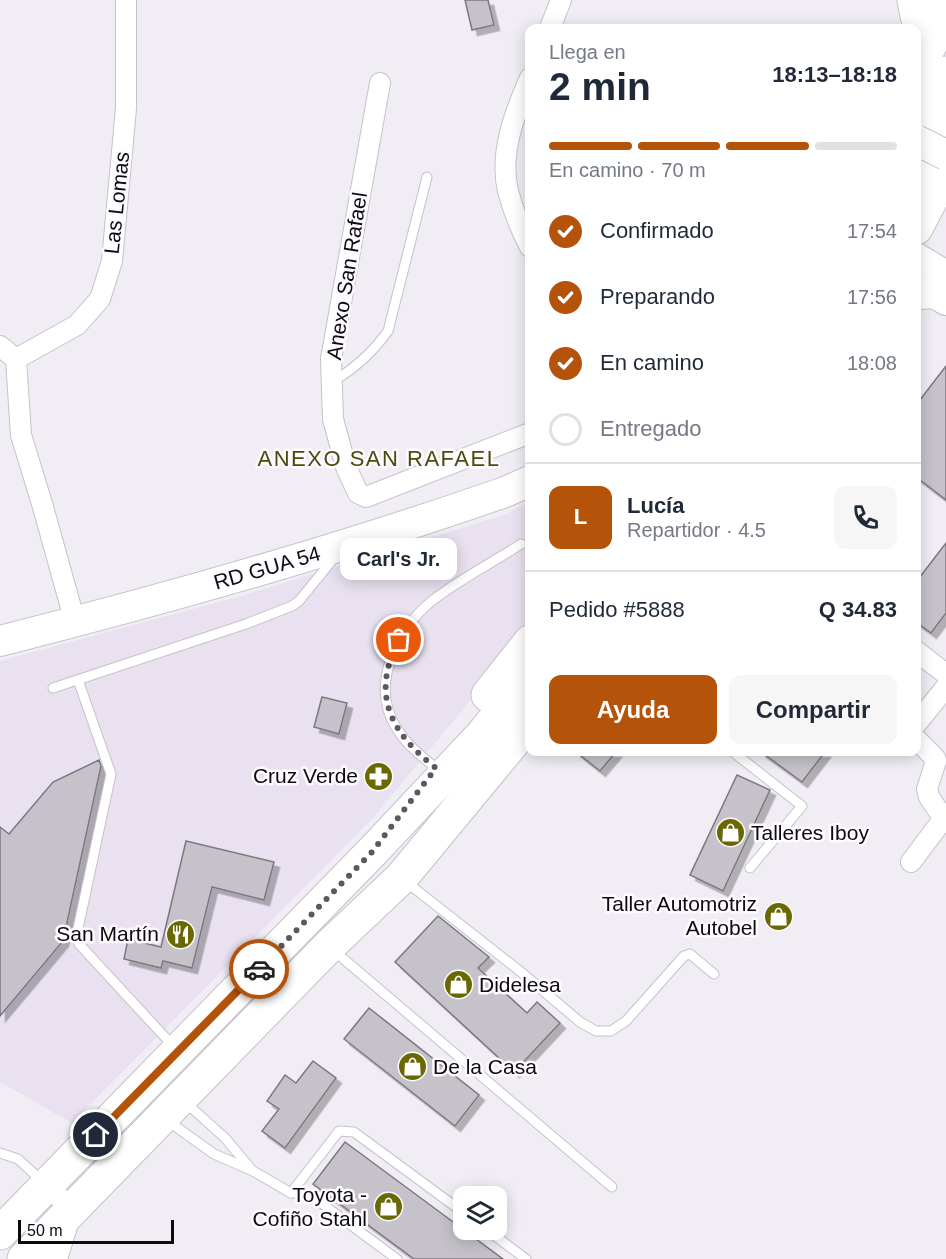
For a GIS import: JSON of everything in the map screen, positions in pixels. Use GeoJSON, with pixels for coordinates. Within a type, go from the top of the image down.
{"type":"FeatureCollection","features":[{"type":"Feature","properties":{"kind":"highway"},"geometry":{"type":"LineString","coordinates":[[914,0],[917,16],[924,21],[935,18],[946,7]]}},
{"type":"Feature","properties":{"kind":"highway"},"geometry":{"type":"LineString","coordinates":[[921,63],[946,13]]}},
{"type":"Feature","properties":{"kind":"highway"},"geometry":{"type":"LineString","coordinates":[[921,127],[946,73]]}},
{"type":"Feature","properties":{"kind":"highway"},"geometry":{"type":"LineString","coordinates":[[921,176],[946,126]]}},
{"type":"Feature","properties":{"kind":"highway"},"geometry":{"type":"LineString","coordinates":[[921,218],[946,171]]}},
{"type":"Feature","properties":{"kind":"highway"},"geometry":{"type":"LineString","coordinates":[[372,852],[525,648]]}},
{"type":"Feature","properties":{"kind":"highway"},"geometry":{"type":"LineString","coordinates":[[8,1225],[372,852],[482,735],[525,683]]}},
{"type":"Feature","properties":{"kind":"highway"},"geometry":{"type":"LineString","coordinates":[[401,878],[525,728]]}},
{"type":"Feature","properties":{"kind":"highway"},"geometry":{"type":"LineString","coordinates":[[24,1259],[329,946],[453,831],[526,756]]}},
{"type":"Feature","properties":{"kind":"highway"},"geometry":{"type":"LineString","coordinates":[[265,963],[329,946]]}},
{"type":"Feature","properties":{"kind":"highway"},"geometry":{"type":"LineString","coordinates":[[105,1177],[93,1166],[91,1158],[95,1147],[260,982],[265,963]]}},
{"type":"Feature","properties":{"kind":"highway"},"geometry":{"type":"LineString","coordinates":[[8,1225],[33,1224],[34,1232],[32,1238],[10,1259]]}},
{"type":"Feature","properties":{"kind":"main road"},"geometry":{"type":"LineString","coordinates":[[921,141],[946,155]]}},
{"type":"Feature","properties":{"kind":"main road"},"geometry":{"type":"LineString","coordinates":[[921,262],[946,279]]}},
{"type":"Feature","properties":{"kind":"main road"},"geometry":{"type":"LineString","coordinates":[[921,294],[930,293],[946,300]]}},
{"type":"Feature","properties":{"kind":"main road","name":"RD GUA 54"},"geometry":{"type":"LineString","coordinates":[[0,641],[343,546],[484,500],[525,483]]}},
{"type":"Feature","properties":{"kind":"street","name":"Las Lomas"},"geometry":{"type":"LineString","coordinates":[[16,359],[76,325],[100,299],[112,261],[126,108],[126,0]]}},
{"type":"Feature","properties":{"kind":"street"},"geometry":{"type":"LineString","coordinates":[[552,24],[561,0]]}},
{"type":"Feature","properties":{"kind":"street","name":"Anexo San Rafael"},"geometry":{"type":"LineString","coordinates":[[380,84],[331,359],[333,419],[346,467],[358,493],[366,497],[525,435]]}},
{"type":"Feature","properties":{"kind":"street"},"geometry":{"type":"LineString","coordinates":[[525,91],[516,114],[506,164],[508,190],[525,234]]}},
{"type":"Feature","properties":{"kind":"street"},"geometry":{"type":"LineString","coordinates":[[0,346],[16,359],[21,435],[75,622]]}},
{"type":"Feature","properties":{"kind":"street"},"geometry":{"type":"LineString","coordinates":[[921,655],[946,674]]}},
{"type":"Feature","properties":{"kind":"street"},"geometry":{"type":"LineString","coordinates":[[921,718],[946,687]]}},
{"type":"Feature","properties":{"kind":"street"},"geometry":{"type":"LineString","coordinates":[[911,862],[941,822],[942,816],[929,797],[927,789],[936,761],[921,744]]}},
{"type":"Feature","properties":{"kind":"street"},"geometry":{"type":"LineString","coordinates":[[47,1185],[72,1210],[57,1259]]}},
{"type":"Feature","properties":{"kind":"lane"},"geometry":{"type":"LineString","coordinates":[[332,382],[355,366],[377,346],[388,332],[427,177]]}},
{"type":"Feature","properties":{"kind":"lane"},"geometry":{"type":"LineString","coordinates":[[436,768],[406,742],[395,727],[388,707],[385,685],[391,654],[406,626],[432,601],[521,544]]}},
{"type":"Feature","properties":{"kind":"lane"},"geometry":{"type":"LineString","coordinates":[[53,688],[246,624],[292,606],[299,601],[343,546]]}},
{"type":"Feature","properties":{"kind":"lane"},"geometry":{"type":"LineString","coordinates":[[78,680],[111,774],[77,933],[79,944],[178,1052]]}},
{"type":"Feature","properties":{"kind":"lane"},"geometry":{"type":"LineString","coordinates":[[738,756],[802,806],[750,868]]}},
{"type":"Feature","properties":{"kind":"lane"},"geometry":{"type":"LineString","coordinates":[[401,878],[521,972],[580,1022],[596,1030],[611,1030],[626,1020],[684,956],[690,954],[714,974]]}},
{"type":"Feature","properties":{"kind":"lane"},"geometry":{"type":"LineString","coordinates":[[329,946],[612,1187]]}},
{"type":"Feature","properties":{"kind":"lane"},"geometry":{"type":"LineString","coordinates":[[173,1108],[225,1138],[253,1171]]}},
{"type":"Feature","properties":{"kind":"lane"},"geometry":{"type":"LineString","coordinates":[[173,1108],[214,1154],[253,1171],[291,1193],[302,1193],[317,1200],[397,1259]]}},
{"type":"Feature","properties":{"kind":"lane"},"geometry":{"type":"LineString","coordinates":[[291,1193],[339,1131],[348,1131],[354,1132],[453,1205]]}},
{"type":"Feature","properties":{"kind":"lane"},"geometry":{"type":"LineString","coordinates":[[0,1153],[18,1159],[47,1185]]}},
{"type":"Feature","properties":{"kind":"lane"},"geometry":{"type":"LineString","coordinates":[[500,1240],[526,1259]]}},
{"type":"Feature","properties":{"kind":"shaded area"},"geometry":{"type":"Polygon","coordinates":[[[525,503],[525,635],[372,819],[72,1123],[0,1082],[0,661],[245,595],[507,514],[525,503]]]}},
{"type":"Feature","properties":{"kind":"building"},"geometry":{"type":"Polygon","coordinates":[[[465,0],[488,0],[494,25],[472,30],[465,0]]]}},
{"type":"Feature","properties":{"kind":"building"},"geometry":{"type":"Polygon","coordinates":[[[946,366],[946,500],[921,481],[921,398],[946,366]]]}},
{"type":"Feature","properties":{"kind":"building"},"geometry":{"type":"Polygon","coordinates":[[[946,543],[946,613],[931,633],[921,626],[921,576],[946,543]]]}},
{"type":"Feature","properties":{"kind":"building"},"geometry":{"type":"Polygon","coordinates":[[[322,697],[347,703],[339,734],[314,727],[322,697]]]}},
{"type":"Feature","properties":{"kind":"building"},"geometry":{"type":"Polygon","coordinates":[[[581,756],[613,756],[600,771],[581,756]]]}},
{"type":"Feature","properties":{"kind":"building"},"geometry":{"type":"Polygon","coordinates":[[[766,756],[822,756],[802,782],[766,756]]]}},
{"type":"Feature","properties":{"kind":"building"},"geometry":{"type":"Polygon","coordinates":[[[99,760],[101,766],[63,941],[0,1016],[0,827],[9,834],[53,782],[99,760]]]}},
{"type":"Feature","properties":{"kind":"building","name":"Talleres Iboy"},"geometry":{"type":"Polygon","coordinates":[[[737,775],[770,790],[723,891],[690,875],[737,775]]]}},
{"type":"Feature","properties":{"kind":"building"},"geometry":{"type":"Polygon","coordinates":[[[186,841],[274,862],[264,900],[212,887],[192,968],[163,961],[161,968],[124,959],[128,939],[161,947],[186,841]]]}},
{"type":"Feature","properties":{"kind":"building","name":"Didelesa"},"geometry":{"type":"Polygon","coordinates":[[[438,916],[489,957],[478,968],[527,1013],[537,1002],[560,1023],[514,1072],[395,962],[438,916]]]}},
{"type":"Feature","properties":{"kind":"building","name":"De la Casa"},"geometry":{"type":"Polygon","coordinates":[[[369,1008],[479,1095],[455,1126],[344,1039],[369,1008]]]}},
{"type":"Feature","properties":{"kind":"building","name":"Toyota - Cofiño Stahl"},"geometry":{"type":"Polygon","coordinates":[[[313,1061],[336,1078],[285,1148],[262,1131],[279,1109],[267,1101],[285,1075],[296,1083],[313,1061]]]}},
{"type":"Feature","properties":{"kind":"building","name":"Toyota - Cofiño Stahl"},"geometry":{"type":"Polygon","coordinates":[[[345,1142],[453,1222],[453,1240],[477,1240],[503,1259],[414,1259],[313,1184],[345,1142]]]}},
{"type":"Feature","properties":{"kind":"way so far"},"geometry":{"type":"LineString","coordinates":[[259,969],[372,852],[436,768],[406,742],[395,727],[388,707],[385,685],[391,654],[399,640]]}},
{"type":"Feature","properties":{"kind":"place","name":"Carl's Jr."},"geometry":{"type":"Point","coordinates":[399,640]}},
{"type":"Feature","properties":{"kind":"place","name":"Cruz Verde"},"geometry":{"type":"Point","coordinates":[379,776]}},
{"type":"Feature","properties":{"kind":"place","name":"Talleres Iboy"},"geometry":{"type":"Point","coordinates":[730,833]}},
{"type":"Feature","properties":{"kind":"place","name":"Taller Automotriz Autobel"},"geometry":{"type":"Point","coordinates":[778,916]}},
{"type":"Feature","properties":{"kind":"place","name":"San Martín"},"geometry":{"type":"Point","coordinates":[180,934]}},
{"type":"Feature","properties":{"kind":"place","name":"Didelesa"},"geometry":{"type":"Point","coordinates":[458,985]}},
{"type":"Feature","properties":{"kind":"place","name":"De la Casa"},"geometry":{"type":"Point","coordinates":[412,1067]}},
{"type":"Feature","properties":{"kind":"place","name":"Toyota - Cofiño Stahl"},"geometry":{"type":"Point","coordinates":[388,1207]}},
{"type":"Feature","properties":{"kind":"district","name":"ANEXO SAN RAFAEL"},"geometry":{"type":"Point","coordinates":[379,458]}},
{"type":"Feature","properties":{"kind":"route"},"geometry":{"type":"LineString","coordinates":[[96,1135],[259,969]]}}]}
